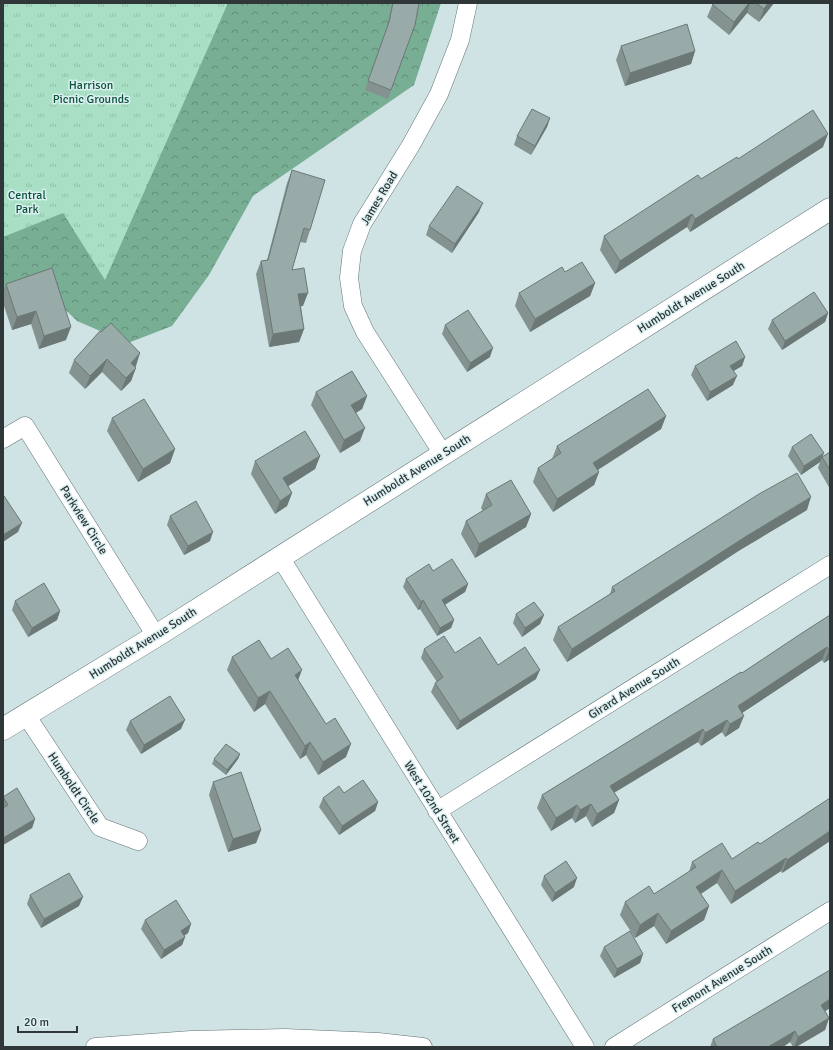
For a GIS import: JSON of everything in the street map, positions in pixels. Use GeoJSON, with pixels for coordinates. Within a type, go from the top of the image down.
{"type":"FeatureCollection","features":[{"type":"Feature","properties":{"kind":"street","name":"James Road"},"geometry":{"type":"LineString","coordinates":[[443,454],[365,332],[353,306],[349,278],[352,251],[362,224],[411,145],[439,94],[460,40],[468,3]]}},
{"type":"Feature","properties":{"kind":"street","name":"Humboldt Avenue South"},"geometry":{"type":"LineString","coordinates":[[3,730],[156,636],[830,209]]}},
{"type":"Feature","properties":{"kind":"street","name":"Parkview Circle"},"geometry":{"type":"LineString","coordinates":[[3,439],[25,426],[156,636]]}},
{"type":"Feature","properties":{"kind":"street","name":"West 102nd Street"},"geometry":{"type":"LineString","coordinates":[[280,557],[585,1047]]}},
{"type":"Feature","properties":{"kind":"street","name":"Girard Avenue South"},"geometry":{"type":"LineString","coordinates":[[437,811],[830,565]]}},
{"type":"Feature","properties":{"kind":"street","name":"Humboldt Circle"},"geometry":{"type":"LineString","coordinates":[[26,716],[100,827],[138,841]]}},
{"type":"Feature","properties":{"kind":"street","name":"Fremont Avenue South"},"geometry":{"type":"LineString","coordinates":[[614,1047],[830,911]]}},
{"type":"Feature","properties":{"kind":"street"},"geometry":{"type":"LineString","coordinates":[[95,1047],[191,1040],[285,1038],[378,1042],[423,1047]]}},
{"type":"Feature","properties":{"kind":"green space","name":"Central Park"},"geometry":{"type":"Polygon","coordinates":[[[3,3],[441,3],[414,85],[253,196],[209,275],[172,326],[128,343],[77,321],[36,281],[3,297],[3,3]]]}},
{"type":"Feature","properties":{"kind":"green space","name":"Harrison Picnic Grounds"},"geometry":{"type":"Polygon","coordinates":[[[3,3],[228,3],[105,280],[63,213],[3,237],[3,3]]]}},
{"type":"Feature","properties":{"kind":"building"},"geometry":{"type":"Polygon","coordinates":[[[393,3],[419,3],[415,25],[391,90],[368,81],[389,22],[393,3]]]}},
{"type":"Feature","properties":{"kind":"building"},"geometry":{"type":"Polygon","coordinates":[[[749,3],[734,22],[712,4],[749,3]]]}},
{"type":"Feature","properties":{"kind":"building"},"geometry":{"type":"Polygon","coordinates":[[[756,3],[768,3],[764,9],[756,3]]]}},
{"type":"Feature","properties":{"kind":"building"},"geometry":{"type":"Polygon","coordinates":[[[687,24],[695,51],[630,73],[621,46],[687,24]]]}},
{"type":"Feature","properties":{"kind":"building"},"geometry":{"type":"Polygon","coordinates":[[[532,109],[550,118],[535,146],[517,136],[532,109]]]}},
{"type":"Feature","properties":{"kind":"building"},"geometry":{"type":"Polygon","coordinates":[[[813,110],[828,134],[695,219],[692,214],[620,261],[604,236],[698,175],[701,179],[737,157],[738,159],[813,110]]]}},
{"type":"Feature","properties":{"kind":"building"},"geometry":{"type":"Polygon","coordinates":[[[292,170],[325,180],[310,230],[304,228],[292,270],[304,268],[308,293],[298,294],[304,329],[273,334],[261,261],[268,260],[292,170]]]}},
{"type":"Feature","properties":{"kind":"building"},"geometry":{"type":"Polygon","coordinates":[[[457,186],[483,203],[455,244],[429,226],[457,186]]]}},
{"type":"Feature","properties":{"kind":"building"},"geometry":{"type":"Polygon","coordinates":[[[582,262],[595,283],[535,319],[519,293],[562,267],[565,272],[582,262]]]}},
{"type":"Feature","properties":{"kind":"building"},"geometry":{"type":"Polygon","coordinates":[[[52,268],[71,327],[44,336],[36,311],[17,317],[6,284],[52,268]]]}},
{"type":"Feature","properties":{"kind":"building"},"geometry":{"type":"Polygon","coordinates":[[[814,292],[828,313],[785,341],[772,320],[814,292]]]}},
{"type":"Feature","properties":{"kind":"building"},"geometry":{"type":"Polygon","coordinates":[[[468,310],[493,348],[470,363],[445,325],[468,310]]]}},
{"type":"Feature","properties":{"kind":"building"},"geometry":{"type":"Polygon","coordinates":[[[111,323],[140,353],[131,363],[136,368],[126,378],[107,359],[90,376],[74,360],[100,331],[101,332],[111,323]]]}},
{"type":"Feature","properties":{"kind":"building"},"geometry":{"type":"Polygon","coordinates":[[[736,341],[745,357],[730,366],[737,376],[710,392],[695,366],[736,341]]]}},
{"type":"Feature","properties":{"kind":"building"},"geometry":{"type":"Polygon","coordinates":[[[352,371],[367,396],[351,405],[365,428],[344,440],[316,392],[352,371]]]}},
{"type":"Feature","properties":{"kind":"building"},"geometry":{"type":"Polygon","coordinates":[[[648,389],[666,416],[593,463],[599,472],[557,499],[538,468],[561,453],[557,446],[648,389]]]}},
{"type":"Feature","properties":{"kind":"building"},"geometry":{"type":"Polygon","coordinates":[[[144,399],[175,449],[143,469],[112,418],[144,399]]]}},
{"type":"Feature","properties":{"kind":"building"},"geometry":{"type":"Polygon","coordinates":[[[305,431],[320,456],[283,478],[292,493],[280,501],[255,461],[305,431]]]}},
{"type":"Feature","properties":{"kind":"building"},"geometry":{"type":"Polygon","coordinates":[[[811,434],[824,453],[804,466],[792,447],[811,434]]]}},
{"type":"Feature","properties":{"kind":"building"},"geometry":{"type":"Polygon","coordinates":[[[830,452],[830,470],[822,457],[830,452]]]}},
{"type":"Feature","properties":{"kind":"building"},"geometry":{"type":"Polygon","coordinates":[[[797,473],[811,497],[745,537],[572,649],[558,627],[615,591],[612,587],[759,494],[797,473]]]}},
{"type":"Feature","properties":{"kind":"building"},"geometry":{"type":"Polygon","coordinates":[[[511,480],[531,514],[479,544],[466,521],[492,505],[486,494],[511,480]]]}},
{"type":"Feature","properties":{"kind":"building"},"geometry":{"type":"Polygon","coordinates":[[[4,496],[22,523],[3,535],[3,497],[4,496]]]}},
{"type":"Feature","properties":{"kind":"building"},"geometry":{"type":"Polygon","coordinates":[[[196,501],[213,532],[188,546],[170,516],[196,501]]]}},
{"type":"Feature","properties":{"kind":"building"},"geometry":{"type":"Polygon","coordinates":[[[452,559],[468,584],[442,600],[454,620],[440,628],[423,600],[421,602],[406,579],[429,564],[433,571],[452,559]]]}},
{"type":"Feature","properties":{"kind":"building"},"geometry":{"type":"Polygon","coordinates":[[[44,583],[60,611],[32,628],[15,601],[44,583]]]}},
{"type":"Feature","properties":{"kind":"building"},"geometry":{"type":"Polygon","coordinates":[[[534,602],[544,615],[525,628],[516,614],[534,602]]]}},
{"type":"Feature","properties":{"kind":"building"},"geometry":{"type":"Polygon","coordinates":[[[830,615],[830,649],[829,650],[827,647],[738,706],[744,716],[730,724],[727,720],[705,733],[703,729],[610,786],[619,800],[597,814],[591,804],[580,810],[577,805],[556,818],[542,795],[741,672],[742,673],[830,615]]]}},
{"type":"Feature","properties":{"kind":"building"},"geometry":{"type":"Polygon","coordinates":[[[444,636],[455,653],[480,637],[498,665],[525,647],[540,670],[460,721],[435,683],[443,677],[424,649],[444,636]]]}},
{"type":"Feature","properties":{"kind":"building"},"geometry":{"type":"Polygon","coordinates":[[[259,640],[271,659],[288,648],[302,670],[295,675],[326,724],[335,718],[351,744],[323,762],[310,742],[305,746],[270,691],[258,698],[232,657],[259,640]]]}},
{"type":"Feature","properties":{"kind":"building"},"geometry":{"type":"Polygon","coordinates":[[[170,696],[185,720],[144,745],[130,721],[170,696]]]}},
{"type":"Feature","properties":{"kind":"building"},"geometry":{"type":"Polygon","coordinates":[[[226,744],[240,754],[227,770],[214,759],[226,744]]]}},
{"type":"Feature","properties":{"kind":"building"},"geometry":{"type":"Polygon","coordinates":[[[241,772],[261,830],[233,839],[213,782],[241,772]]]}},
{"type":"Feature","properties":{"kind":"building"},"geometry":{"type":"Polygon","coordinates":[[[363,780],[378,802],[342,826],[323,798],[339,786],[344,793],[363,780]]]}},
{"type":"Feature","properties":{"kind":"building"},"geometry":{"type":"Polygon","coordinates":[[[17,788],[35,819],[3,838],[3,808],[8,805],[3,797],[17,788]]]}},
{"type":"Feature","properties":{"kind":"building"},"geometry":{"type":"Polygon","coordinates":[[[830,798],[830,831],[787,860],[786,858],[735,891],[722,870],[696,887],[709,906],[671,931],[658,913],[640,925],[625,902],[649,886],[654,894],[696,867],[692,862],[722,843],[732,859],[758,842],[760,844],[830,798]]]}},
{"type":"Feature","properties":{"kind":"building"},"geometry":{"type":"Polygon","coordinates":[[[566,861],[577,878],[555,893],[544,876],[566,861]]]}},
{"type":"Feature","properties":{"kind":"building"},"geometry":{"type":"Polygon","coordinates":[[[69,873],[83,897],[44,919],[30,895],[69,873]]]}},
{"type":"Feature","properties":{"kind":"building"},"geometry":{"type":"Polygon","coordinates":[[[176,900],[191,924],[181,931],[185,937],[164,950],[145,920],[176,900]]]}},
{"type":"Feature","properties":{"kind":"building"},"geometry":{"type":"Polygon","coordinates":[[[630,931],[643,954],[617,969],[604,947],[630,931]]]}},
{"type":"Feature","properties":{"kind":"building"},"geometry":{"type":"Polygon","coordinates":[[[830,970],[830,999],[821,1005],[829,1018],[798,1037],[795,1031],[768,1047],[717,1047],[713,1039],[830,970]]]}}]}
